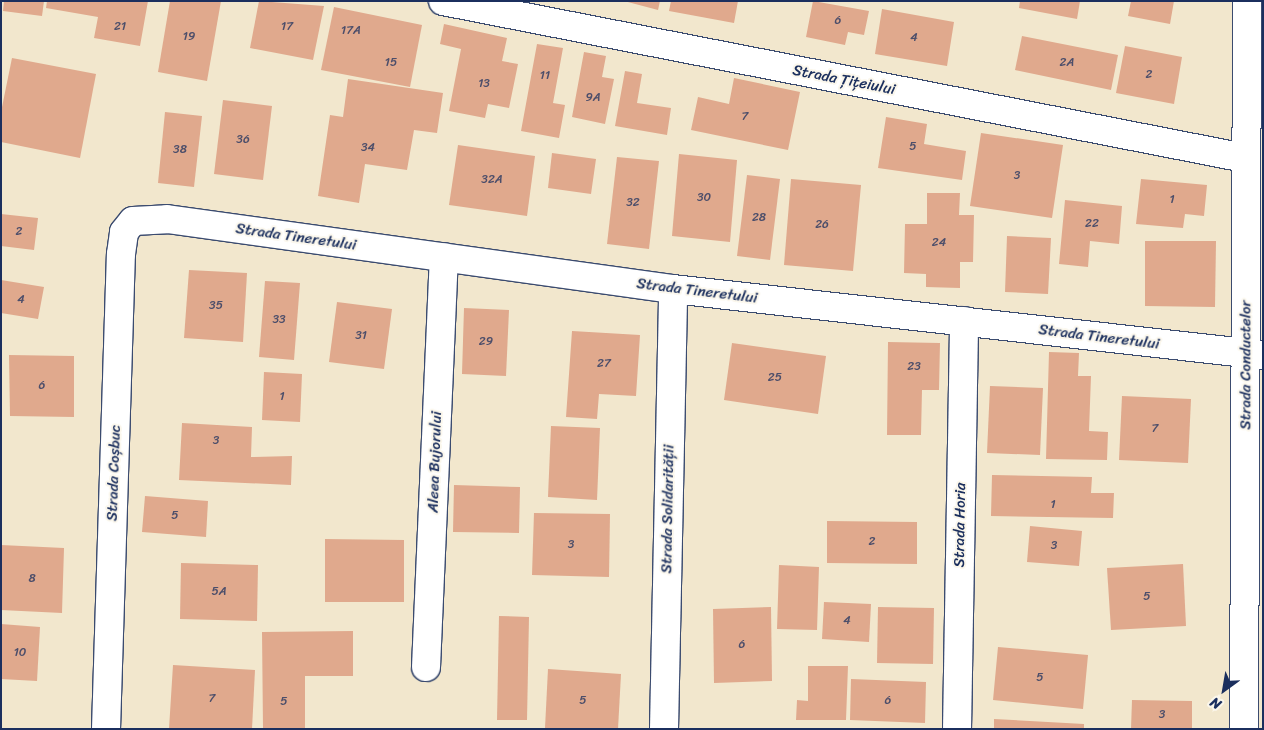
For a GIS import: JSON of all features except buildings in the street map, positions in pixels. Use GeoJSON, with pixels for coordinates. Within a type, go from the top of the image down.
{"type":"FeatureCollection","features":[{"type":"Feature","properties":{"kind":"street","name":"Strada Țițeiului"},"geometry":{"type":"LineString","coordinates":[[444,1],[1245,158]]}},
{"type":"Feature","properties":{"kind":"street","name":"Strada Conductelor"},"geometry":{"type":"LineString","coordinates":[[1244,729],[1255,355],[1245,158],[1247,1]]}},
{"type":"Feature","properties":{"kind":"street","name":"Strada Tineretului"},"geometry":{"type":"LineString","coordinates":[[133,221],[148,217],[673,289],[1255,355]]}},
{"type":"Feature","properties":{"kind":"street","name":"Strada Coșbuc"},"geometry":{"type":"LineString","coordinates":[[106,729],[121,254],[124,232],[133,221]]}},
{"type":"Feature","properties":{"kind":"street","name":"Aleea Bujorului"},"geometry":{"type":"LineString","coordinates":[[426,667],[444,257]]}},
{"type":"Feature","properties":{"kind":"street","name":"Strada Solidarității"},"geometry":{"type":"LineString","coordinates":[[664,729],[673,289]]}},
{"type":"Feature","properties":{"kind":"street","name":"Strada Horia"},"geometry":{"type":"LineString","coordinates":[[956,729],[964,321]]}}]}
